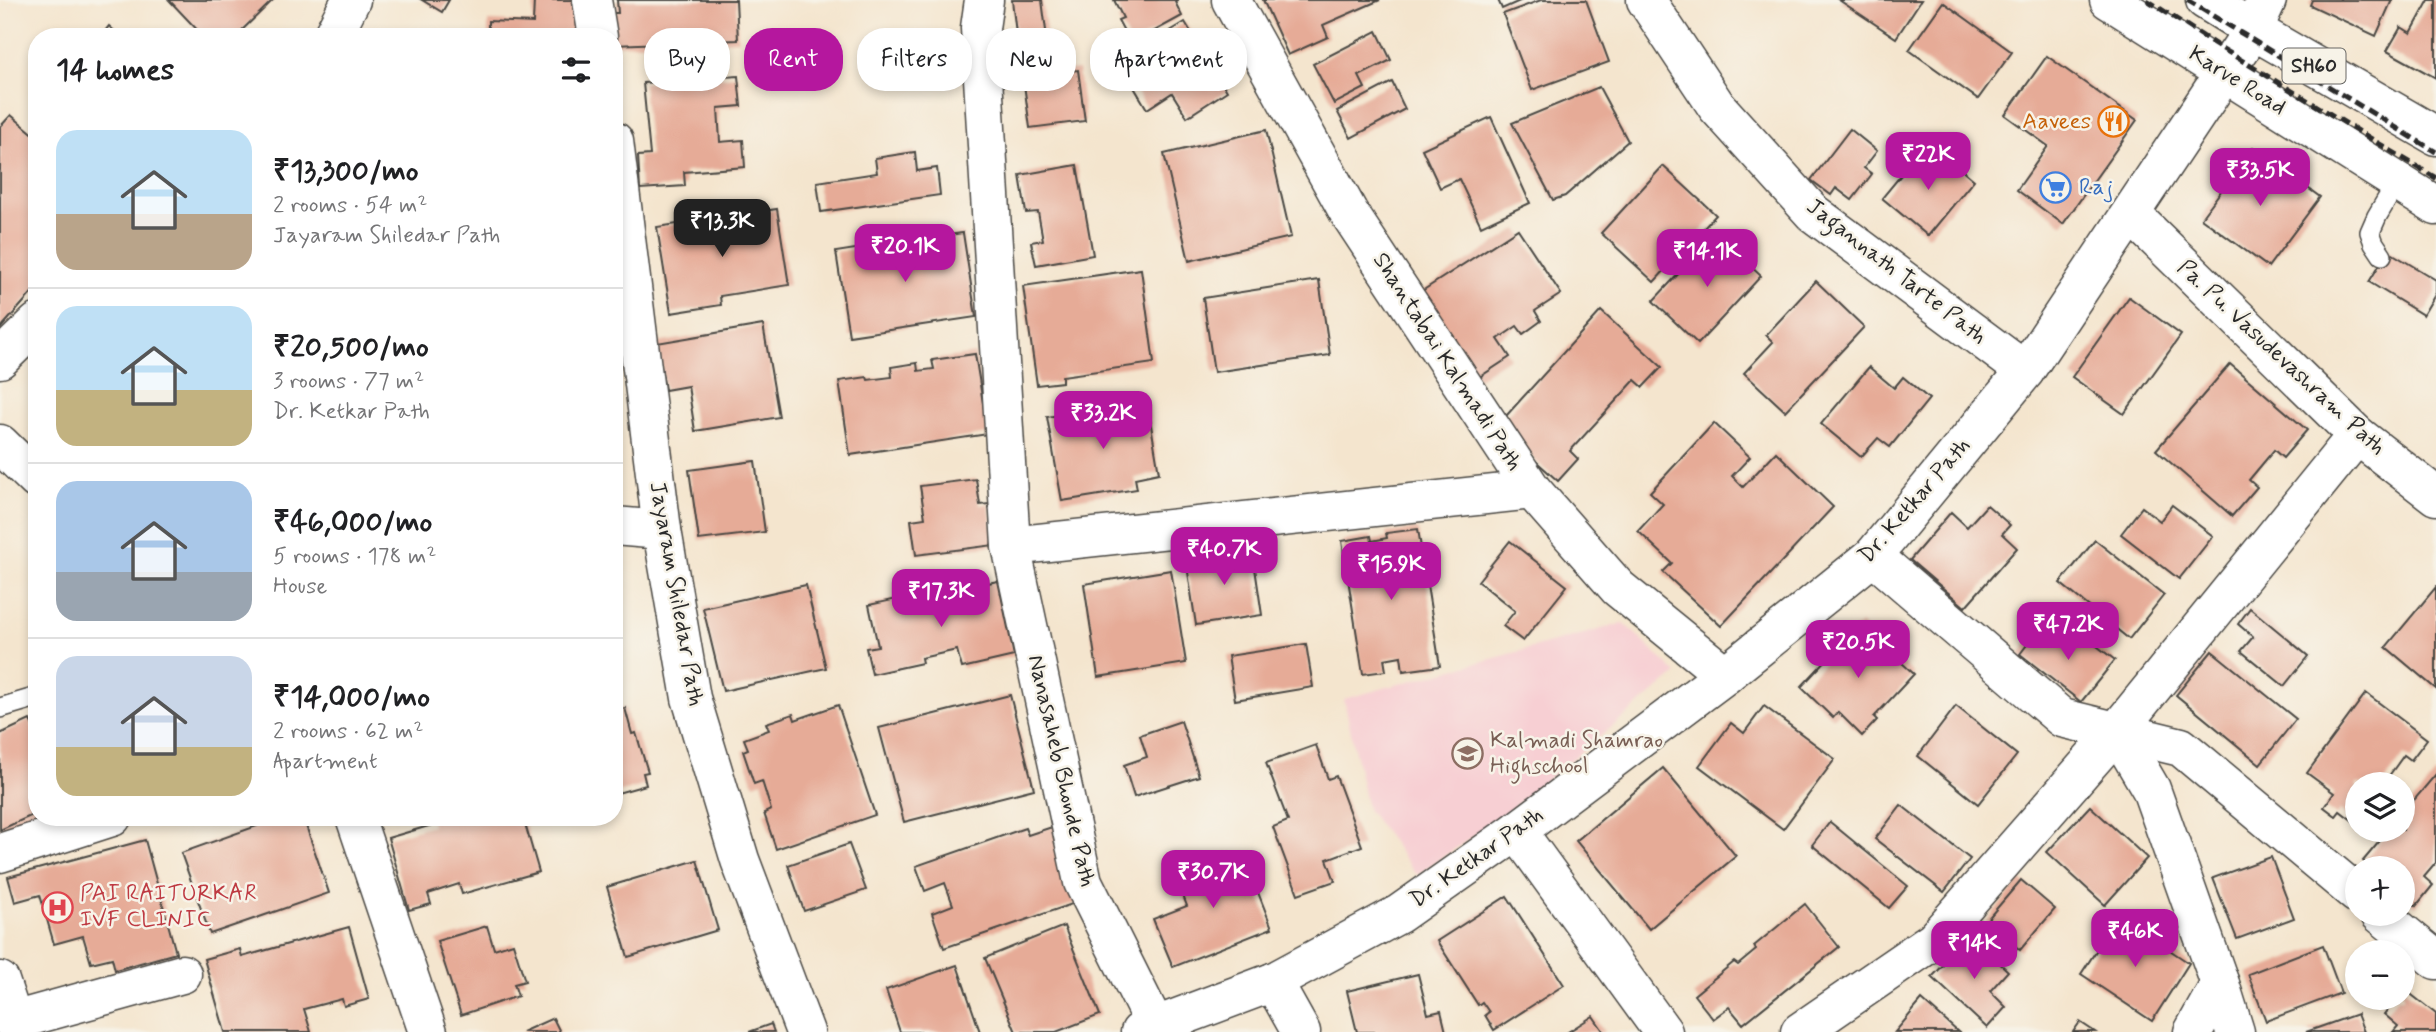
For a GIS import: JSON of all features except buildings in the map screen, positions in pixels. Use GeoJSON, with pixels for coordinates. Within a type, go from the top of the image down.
{"type":"FeatureCollection","features":[{"type":"Feature","properties":{"kind":"street"},"geometry":{"type":"LineString","coordinates":[[337,28],[351,0]]}},
{"type":"Feature","properties":{"kind":"street"},"geometry":{"type":"LineString","coordinates":[[592,0],[597,28]]}},
{"type":"Feature","properties":{"kind":"street","name":"Nanasaheb Bhonde Path"},"geometry":{"type":"LineString","coordinates":[[984,0],[980,28],[1011,546],[1083,882],[1147,1029]]}},
{"type":"Feature","properties":{"kind":"street","name":"Shantabai Kalmadi Path"},"geometry":{"type":"LineString","coordinates":[[1231,0],[1349,212],[1532,491],[1618,588],[1725,675]]}},
{"type":"Feature","properties":{"kind":"street","name":"Jagannath Tarte Path"},"geometry":{"type":"LineString","coordinates":[[1646,0],[1717,107],[1813,213],[2025,371]]}},
{"type":"Feature","properties":{"kind":"street","name":"Karve Road"},"geometry":{"type":"LineString","coordinates":[[2109,0],[2436,206]]}},
{"type":"Feature","properties":{"kind":"street","name":"SH60"},"geometry":{"type":"LineString","coordinates":[[2204,0],[2260,15],[2436,136]]}},
{"type":"Feature","properties":{"kind":"street","name":"Dr. Ketkar Path"},"geometry":{"type":"LineString","coordinates":[[1147,1029],[1273,982],[1399,914],[1517,831],[1725,675],[1873,556],[2025,371],[2226,74],[2260,15]]}},
{"type":"Feature","properties":{"kind":"street","name":"Pa. Pu. Vasudevashram Path"},"geometry":{"type":"LineString","coordinates":[[2131,214],[2357,435],[2436,496]]}},
{"type":"Feature","properties":{"kind":"street","name":"Jayaram Shiledar Path"},"geometry":{"type":"LineString","coordinates":[[623,220],[662,530],[691,698],[740,860],[805,1032]]}},
{"type":"Feature","properties":{"kind":"street"},"geometry":{"type":"LineString","coordinates":[[0,359],[28,332]]}},
{"type":"Feature","properties":{"kind":"street"},"geometry":{"type":"LineString","coordinates":[[1800,1032],[1934,940],[2117,732],[2357,435]]}},
{"type":"Feature","properties":{"kind":"street"},"geometry":{"type":"LineString","coordinates":[[0,444],[28,471]]}},
{"type":"Feature","properties":{"kind":"street"},"geometry":{"type":"LineString","coordinates":[[1011,546],[1532,491]]}},
{"type":"Feature","properties":{"kind":"street"},"geometry":{"type":"LineString","coordinates":[[623,527],[662,530]]}},
{"type":"Feature","properties":{"kind":"street"},"geometry":{"type":"LineString","coordinates":[[1873,556],[2062,718],[2181,747],[2345,884]]}},
{"type":"Feature","properties":{"kind":"street"},"geometry":{"type":"LineString","coordinates":[[2117,732],[2151,789],[2235,1032]]}},
{"type":"Feature","properties":{"kind":"street"},"geometry":{"type":"LineString","coordinates":[[0,853],[84,826]]}},
{"type":"Feature","properties":{"kind":"street"},"geometry":{"type":"LineString","coordinates":[[358,826],[428,1032]]}},
{"type":"Feature","properties":{"kind":"street"},"geometry":{"type":"LineString","coordinates":[[1517,831],[1663,1032]]}},
{"type":"Feature","properties":{"kind":"street"},"geometry":{"type":"LineString","coordinates":[[2395,926],[2436,960]]}},
{"type":"Feature","properties":{"kind":"street"},"geometry":{"type":"LineString","coordinates":[[0,981],[15,1026],[182,974]]}},
{"type":"Feature","properties":{"kind":"street"},"geometry":{"type":"LineString","coordinates":[[1273,982],[1301,1032]]}},
{"type":"Feature","properties":{"kind":"street"},"geometry":{"type":"LineString","coordinates":[[2193,1032],[2220,984]]}},
{"type":"Feature","properties":{"kind":"lane"},"geometry":{"type":"LineString","coordinates":[[2382,255],[2370,232],[2397,182]]}},
{"type":"Feature","properties":{"kind":"lane"},"geometry":{"type":"LineString","coordinates":[[0,708],[28,700]]}},
{"type":"Feature","properties":{"kind":"shaded area","name":"Kalmadi Shamrao Highschool"},"geometry":{"type":"Polygon","coordinates":[[[1624,623],[1677,674],[1501,817],[1417,875],[1367,809],[1344,699],[1624,623]]]}},
{"type":"Feature","properties":{"kind":"railway"},"geometry":{"type":"LineString","coordinates":[[2147,0],[2436,178]]}},
{"type":"Feature","properties":{"kind":"railway"},"geometry":{"type":"LineString","coordinates":[[2187,0],[2436,152]]}},
{"type":"Feature","properties":{"kind":"place","name":"Aavees"},"geometry":{"type":"Point","coordinates":[2114,122]}},
{"type":"Feature","properties":{"kind":"place","name":"Raj"},"geometry":{"type":"Point","coordinates":[2056,188]}},
{"type":"Feature","properties":{"kind":"place","name":"Kalmadi Shamrao Highschool"},"geometry":{"type":"Point","coordinates":[1467,754]}},
{"type":"Feature","properties":{"kind":"place","name":"PAI RAITURKAR IVF CLINIC"},"geometry":{"type":"Point","coordinates":[57,907]}}]}
